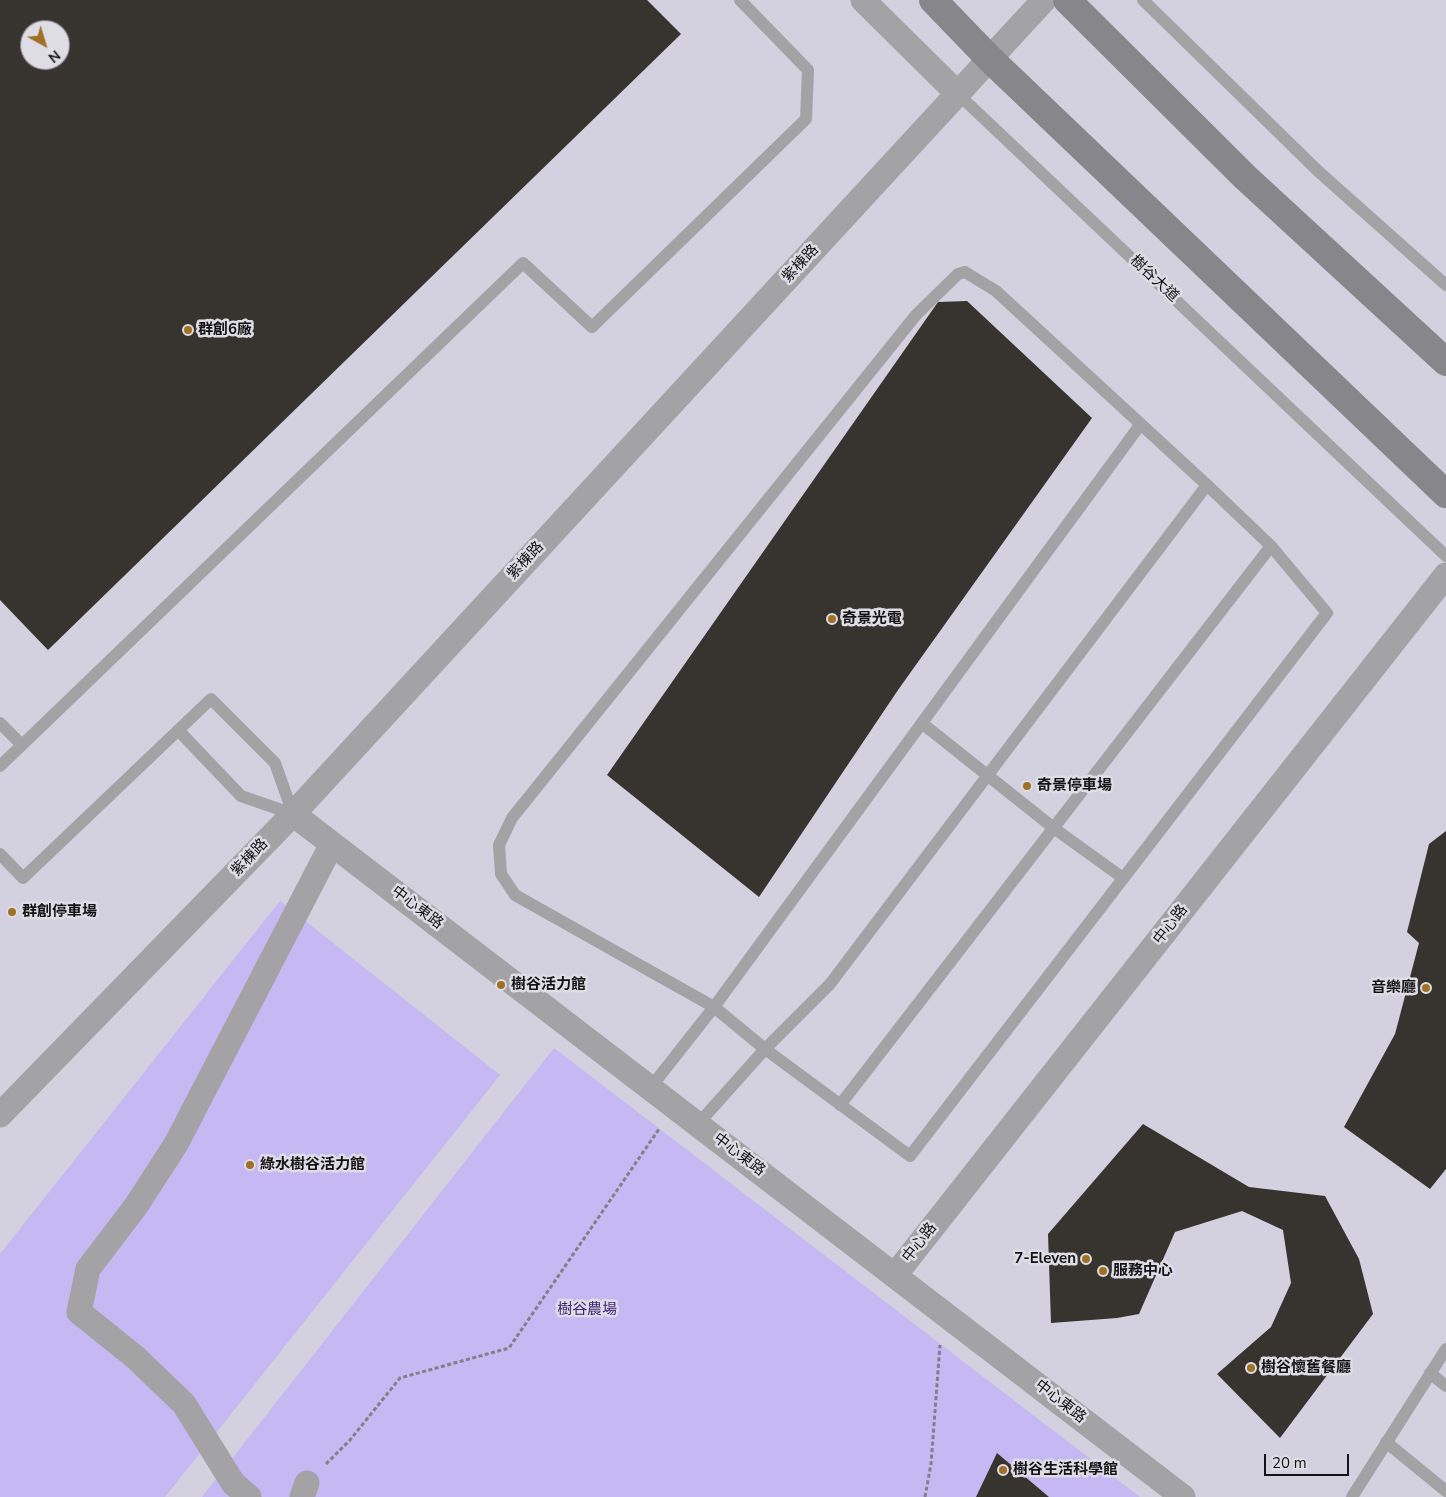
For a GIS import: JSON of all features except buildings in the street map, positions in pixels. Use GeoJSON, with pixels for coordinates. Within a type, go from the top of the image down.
{"type":"FeatureCollection","features":[{"type":"Feature","properties":{"kind":"street","name":"樹谷大道"},"geometry":{"type":"LineString","coordinates":[[863,0],[958,94]]}},
{"type":"Feature","properties":{"kind":"street"},"geometry":{"type":"LineString","coordinates":[[933,0],[990,59],[1446,494]]}},
{"type":"Feature","properties":{"kind":"street","name":"紫棟路"},"geometry":{"type":"LineString","coordinates":[[0,1115],[293,814],[1044,0]]}},
{"type":"Feature","properties":{"kind":"street"},"geometry":{"type":"LineString","coordinates":[[1067,0],[1245,177],[1446,362]]}},
{"type":"Feature","properties":{"kind":"street","name":"中心路"},"geometry":{"type":"LineString","coordinates":[[896,1275],[1446,575]]}},
{"type":"Feature","properties":{"kind":"street","name":"中心東路"},"geometry":{"type":"LineString","coordinates":[[293,814],[1183,1497]]}},
{"type":"Feature","properties":{"kind":"street"},"geometry":{"type":"LineString","coordinates":[[249,1497],[233,1483],[184,1404],[135,1357],[79,1312],[88,1269],[136,1206],[176,1144],[332,844]]}},
{"type":"Feature","properties":{"kind":"lane"},"geometry":{"type":"LineString","coordinates":[[0,766],[523,263],[592,327],[806,119],[808,70],[740,0]]}},
{"type":"Feature","properties":{"kind":"lane"},"geometry":{"type":"LineString","coordinates":[[1143,0],[1318,171],[1446,285]]}},
{"type":"Feature","properties":{"kind":"lane","name":"樹谷大道"},"geometry":{"type":"LineString","coordinates":[[958,94],[1446,556]]}},
{"type":"Feature","properties":{"kind":"lane"},"geometry":{"type":"LineString","coordinates":[[965,272],[996,292],[1140,425],[1271,546],[1327,613],[910,1156],[765,1049],[714,1007],[515,896],[501,874],[499,845],[512,818],[916,315],[958,274],[965,272]]}},
{"type":"Feature","properties":{"kind":"lane"},"geometry":{"type":"LineString","coordinates":[[651,1088],[714,1007],[923,724],[1140,425]]}},
{"type":"Feature","properties":{"kind":"lane"},"geometry":{"type":"LineString","coordinates":[[698,1124],[765,1049],[830,984],[987,773],[1207,485]]}},
{"type":"Feature","properties":{"kind":"lane"},"geometry":{"type":"LineString","coordinates":[[840,1104],[1056,829],[1271,546]]}},
{"type":"Feature","properties":{"kind":"lane"},"geometry":{"type":"LineString","coordinates":[[0,854],[23,878],[211,699],[275,763],[293,814]]}},
{"type":"Feature","properties":{"kind":"lane"},"geometry":{"type":"LineString","coordinates":[[0,723],[22,746]]}},
{"type":"Feature","properties":{"kind":"lane"},"geometry":{"type":"LineString","coordinates":[[923,724],[1056,829],[1123,878]]}},
{"type":"Feature","properties":{"kind":"lane"},"geometry":{"type":"LineString","coordinates":[[178,730],[241,796],[293,814]]}},
{"type":"Feature","properties":{"kind":"lane"},"geometry":{"type":"LineString","coordinates":[[1352,1497],[1446,1349]]}},
{"type":"Feature","properties":{"kind":"lane"},"geometry":{"type":"LineString","coordinates":[[1430,1373],[1446,1386]]}},
{"type":"Feature","properties":{"kind":"lane"},"geometry":{"type":"LineString","coordinates":[[1386,1442],[1446,1491]]}},
{"type":"Feature","properties":{"kind":"path"},"geometry":{"type":"LineString","coordinates":[[350,1440],[400,1378],[509,1348],[659,1129]]}},
{"type":"Feature","properties":{"kind":"path"},"geometry":{"type":"LineString","coordinates":[[925,1497],[931,1464],[943,1312]]}},
{"type":"Feature","properties":{"kind":"shaded area"},"geometry":{"type":"Polygon","coordinates":[[[0,0],[1446,0],[1446,1497],[0,1497],[0,0]]]}},
{"type":"Feature","properties":{"kind":"green space","name":"綠水樹谷活力館"},"geometry":{"type":"Polygon","coordinates":[[[280,901],[500,1075],[165,1497],[0,1497],[0,1254],[280,901]]]}},
{"type":"Feature","properties":{"kind":"green space","name":"樹谷農場"},"geometry":{"type":"Polygon","coordinates":[[[554,1048],[1140,1497],[202,1497],[554,1048]]]}},
{"type":"Feature","properties":{"kind":"place","name":"群創6廠"},"geometry":{"type":"Point","coordinates":[188,330]}},
{"type":"Feature","properties":{"kind":"place","name":"奇景光電"},"geometry":{"type":"Point","coordinates":[832,619]}},
{"type":"Feature","properties":{"kind":"place","name":"奇景停車場"},"geometry":{"type":"Point","coordinates":[1027,786]}},
{"type":"Feature","properties":{"kind":"place","name":"群創停車場"},"geometry":{"type":"Point","coordinates":[12,912]}},
{"type":"Feature","properties":{"kind":"place","name":"樹谷活力館"},"geometry":{"type":"Point","coordinates":[501,985]}},
{"type":"Feature","properties":{"kind":"place","name":"音樂廳"},"geometry":{"type":"Point","coordinates":[1426,988]}},
{"type":"Feature","properties":{"kind":"place","name":"綠水樹谷活力館"},"geometry":{"type":"Point","coordinates":[250,1165]}},
{"type":"Feature","properties":{"kind":"place","name":"7-Eleven"},"geometry":{"type":"Point","coordinates":[1086,1259]}},
{"type":"Feature","properties":{"kind":"place","name":"服務中心"},"geometry":{"type":"Point","coordinates":[1103,1271]}},
{"type":"Feature","properties":{"kind":"place","name":"樹谷懷舊餐廳"},"geometry":{"type":"Point","coordinates":[1251,1368]}},
{"type":"Feature","properties":{"kind":"place","name":"樹谷生活科學館"},"geometry":{"type":"Point","coordinates":[1003,1470]}}]}
